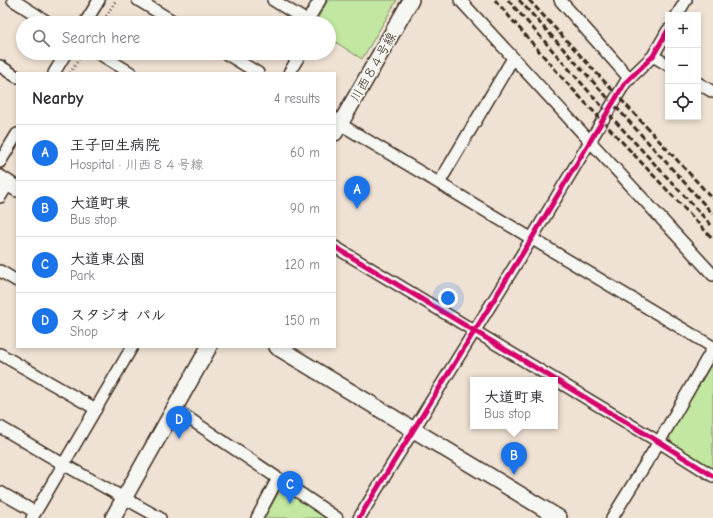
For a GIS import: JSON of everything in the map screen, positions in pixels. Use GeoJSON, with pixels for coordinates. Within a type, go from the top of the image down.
{"type":"FeatureCollection","features":[{"type":"Feature","properties":{"kind":"street"},"geometry":{"type":"LineString","coordinates":[[13,0],[38,16]]}},
{"type":"Feature","properties":{"kind":"street"},"geometry":{"type":"LineString","coordinates":[[89,16],[99,0]]}},
{"type":"Feature","properties":{"kind":"street"},"geometry":{"type":"LineString","coordinates":[[138,0],[164,16]]}},
{"type":"Feature","properties":{"kind":"street"},"geometry":{"type":"LineString","coordinates":[[273,0],[298,16]]}},
{"type":"Feature","properties":{"kind":"street"},"geometry":{"type":"LineString","coordinates":[[311,16],[320,0]]}},
{"type":"Feature","properties":{"kind":"street","name":"川西８４号線"},"geometry":{"type":"LineString","coordinates":[[337,126],[411,0]]}},
{"type":"Feature","properties":{"kind":"street"},"geometry":{"type":"LineString","coordinates":[[460,0],[713,275]]}},
{"type":"Feature","properties":{"kind":"street"},"geometry":{"type":"LineString","coordinates":[[560,0],[630,78]]}},
{"type":"Feature","properties":{"kind":"street"},"geometry":{"type":"LineString","coordinates":[[679,12],[686,0]]}},
{"type":"Feature","properties":{"kind":"street"},"geometry":{"type":"LineString","coordinates":[[359,518],[532,238],[625,83],[653,56],[665,35]]}},
{"type":"Feature","properties":{"kind":"street"},"geometry":{"type":"LineString","coordinates":[[653,56],[665,63]]}},
{"type":"Feature","properties":{"kind":"street"},"geometry":{"type":"LineString","coordinates":[[439,183],[513,58]]}},
{"type":"Feature","properties":{"kind":"street"},"geometry":{"type":"LineString","coordinates":[[55,72],[62,60]]}},
{"type":"Feature","properties":{"kind":"street"},"geometry":{"type":"LineString","coordinates":[[110,60],[129,72]]}},
{"type":"Feature","properties":{"kind":"street"},"geometry":{"type":"LineString","coordinates":[[237,60],[256,72]]}},
{"type":"Feature","properties":{"kind":"street"},"geometry":{"type":"LineString","coordinates":[[290,72],[297,60]]}},
{"type":"Feature","properties":{"kind":"street"},"geometry":{"type":"LineString","coordinates":[[0,66],[16,75]]}},
{"type":"Feature","properties":{"kind":"street"},"geometry":{"type":"LineString","coordinates":[[700,84],[713,92]]}},
{"type":"Feature","properties":{"kind":"street"},"geometry":{"type":"LineString","coordinates":[[337,126],[439,183],[713,348],[659,442],[612,518]]}},
{"type":"Feature","properties":{"kind":"street"},"geometry":{"type":"LineString","coordinates":[[0,162],[16,136]]}},
{"type":"Feature","properties":{"kind":"street"},"geometry":{"type":"LineString","coordinates":[[0,197],[8,184]]}},
{"type":"Feature","properties":{"kind":"street"},"geometry":{"type":"LineString","coordinates":[[336,248],[551,377]]}},
{"type":"Feature","properties":{"kind":"street"},"geometry":{"type":"LineString","coordinates":[[0,271],[16,280]]}},
{"type":"Feature","properties":{"kind":"street"},"geometry":{"type":"LineString","coordinates":[[0,492],[33,515],[131,348]]}},
{"type":"Feature","properties":{"kind":"street"},"geometry":{"type":"LineString","coordinates":[[113,518],[208,348]]}},
{"type":"Feature","properties":{"kind":"street"},"geometry":{"type":"LineString","coordinates":[[279,348],[559,518]]}},
{"type":"Feature","properties":{"kind":"street"},"geometry":{"type":"LineString","coordinates":[[0,354],[96,409]]}},
{"type":"Feature","properties":{"kind":"street"},"geometry":{"type":"LineString","coordinates":[[558,381],[713,476]]}},
{"type":"Feature","properties":{"kind":"street"},"geometry":{"type":"LineString","coordinates":[[175,409],[337,518]]}},
{"type":"Feature","properties":{"kind":"street"},"geometry":{"type":"LineString","coordinates":[[0,426],[63,464],[160,518]]}},
{"type":"Feature","properties":{"kind":"street"},"geometry":{"type":"LineString","coordinates":[[257,518],[278,478]]}},
{"type":"Feature","properties":{"kind":"path"},"geometry":{"type":"LineString","coordinates":[[106,16],[116,0]]}},
{"type":"Feature","properties":{"kind":"path"},"geometry":{"type":"LineString","coordinates":[[71,72],[78,60]]}},
{"type":"Feature","properties":{"kind":"green space"},"geometry":{"type":"Polygon","coordinates":[[[328,0],[397,0],[362,59],[336,42],[336,16],[319,16],[328,0]]]}},
{"type":"Feature","properties":{"kind":"green space"},"geometry":{"type":"Polygon","coordinates":[[[713,362],[713,469],[672,445],[669,435],[713,362]]]}},
{"type":"Feature","properties":{"kind":"green space"},"geometry":{"type":"Polygon","coordinates":[[[281,489],[285,490],[330,518],[264,518],[281,489]]]}},
{"type":"Feature","properties":{"kind":"railway"},"geometry":{"type":"LineString","coordinates":[[495,0],[565,81],[713,239]]}},
{"type":"Feature","properties":{"kind":"railway"},"geometry":{"type":"LineString","coordinates":[[508,0],[615,121],[713,227]]}},
{"type":"Feature","properties":{"kind":"railway"},"geometry":{"type":"LineString","coordinates":[[519,0],[713,214]]}},
{"type":"Feature","properties":{"kind":"railway"},"geometry":{"type":"LineString","coordinates":[[529,0],[713,199]]}},
{"type":"Feature","properties":{"kind":"cycle path"},"geometry":{"type":"LineString","coordinates":[[359,518],[532,238],[625,83],[653,56],[665,35]]}},
{"type":"Feature","properties":{"kind":"cycle path"},"geometry":{"type":"LineString","coordinates":[[336,248],[551,377]]}},
{"type":"Feature","properties":{"kind":"cycle path"},"geometry":{"type":"LineString","coordinates":[[558,381],[713,476]]}},
{"type":"Feature","properties":{"kind":"place","name":"王子回生病院"},"geometry":{"type":"Point","coordinates":[357,209]}},
{"type":"Feature","properties":{"kind":"place","name":"スタジオ パル"},"geometry":{"type":"Point","coordinates":[179,439]}},
{"type":"Feature","properties":{"kind":"place","name":"大道町東"},"geometry":{"type":"Point","coordinates":[514,475]}},
{"type":"Feature","properties":{"kind":"place","name":"大道東公園"},"geometry":{"type":"Point","coordinates":[290,504]}}]}
